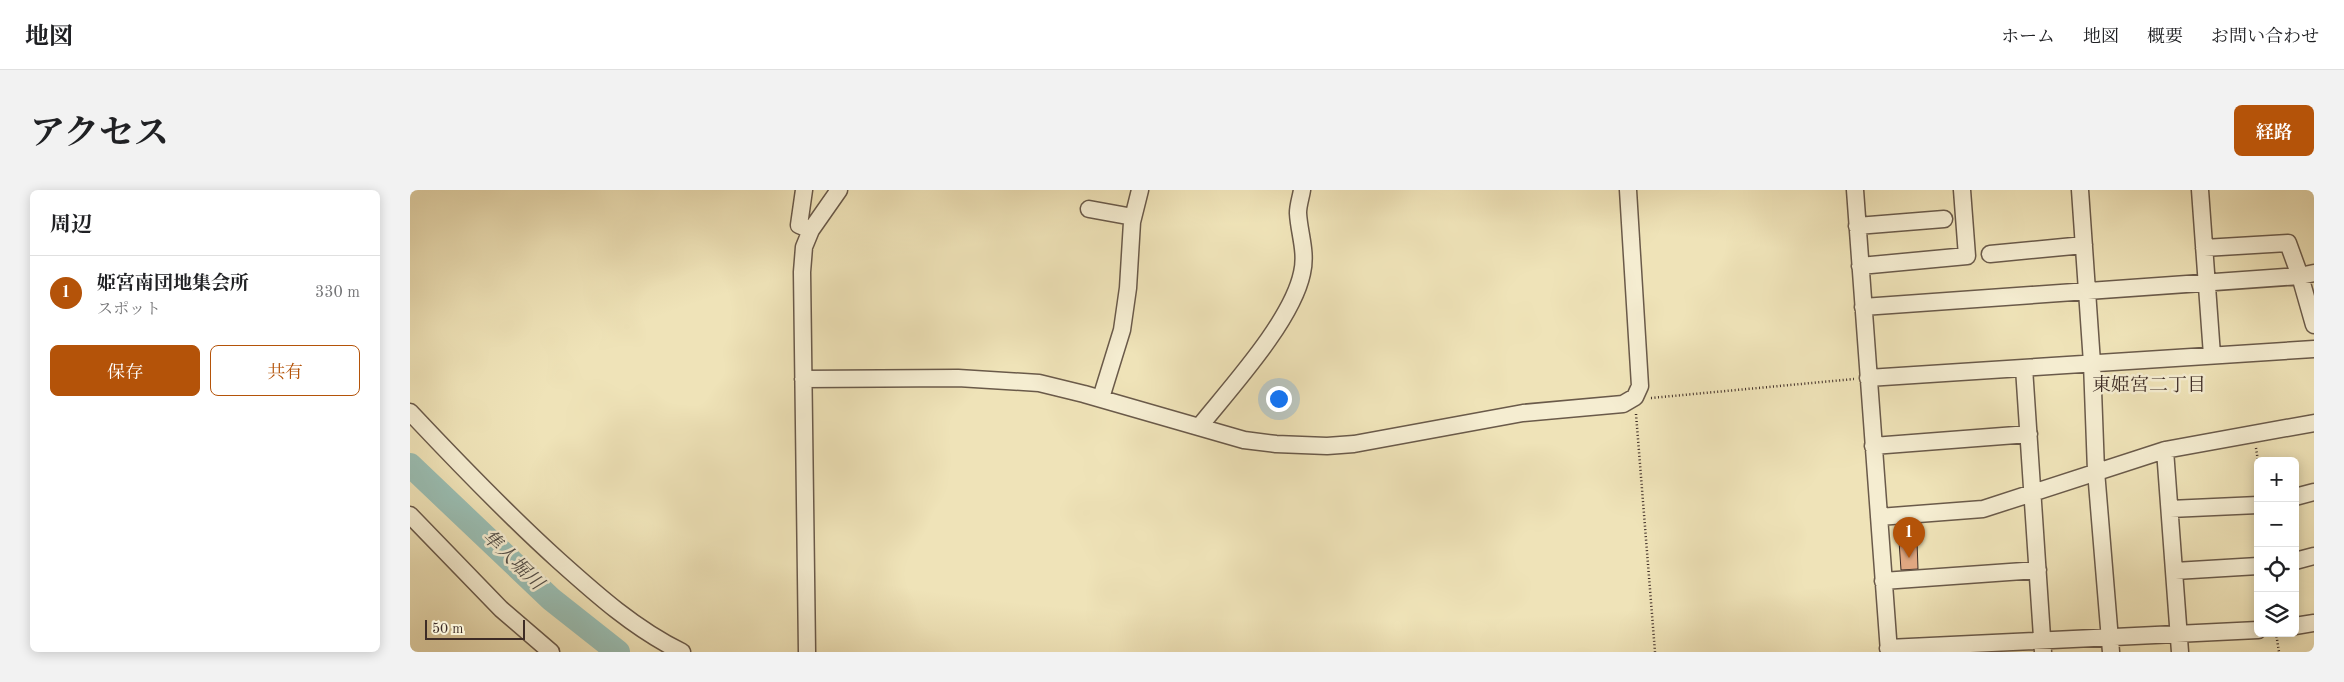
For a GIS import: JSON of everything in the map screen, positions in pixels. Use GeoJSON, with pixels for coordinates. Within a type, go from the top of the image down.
{"type":"FeatureCollection","features":[{"type":"Feature","properties":{"kind":"street"},"geometry":{"type":"LineString","coordinates":[[804,190],[799,225],[811,230]]}},
{"type":"Feature","properties":{"kind":"street"},"geometry":{"type":"LineString","coordinates":[[807,652],[802,272],[804,247],[811,230],[840,190]]}},
{"type":"Feature","properties":{"kind":"street"},"geometry":{"type":"LineString","coordinates":[[1101,398],[1122,330],[1133,217],[1140,190]]}},
{"type":"Feature","properties":{"kind":"street"},"geometry":{"type":"LineString","coordinates":[[1199,427],[1262,349],[1290,306],[1302,275],[1305,256],[1298,212],[1302,190],[1290,190]]}},
{"type":"Feature","properties":{"kind":"street"},"geometry":{"type":"LineString","coordinates":[[803,379],[1004,379],[1039,383],[1101,398],[1244,440],[1276,444],[1327,446],[1383,440],[1523,413],[1623,404],[1635,397],[1640,386],[1628,190]]}},
{"type":"Feature","properties":{"kind":"street"},"geometry":{"type":"LineString","coordinates":[[1855,190],[1888,650],[2110,644],[2179,634],[2254,630]]}},
{"type":"Feature","properties":{"kind":"street"},"geometry":{"type":"LineString","coordinates":[[1860,266],[1967,256],[1962,190]]}},
{"type":"Feature","properties":{"kind":"street"},"geometry":{"type":"LineString","coordinates":[[2080,190],[2088,291],[2096,470],[2110,644]]}},
{"type":"Feature","properties":{"kind":"street"},"geometry":{"type":"LineString","coordinates":[[2200,190],[2212,355]]}},
{"type":"Feature","properties":{"kind":"street"},"geometry":{"type":"LineString","coordinates":[[1089,210],[1133,217]]}},
{"type":"Feature","properties":{"kind":"street"},"geometry":{"type":"LineString","coordinates":[[1857,226],[1944,218]]}},
{"type":"Feature","properties":{"kind":"street"},"geometry":{"type":"LineString","coordinates":[[2204,248],[2288,243],[2307,275],[2314,325]]}},
{"type":"Feature","properties":{"kind":"street"},"geometry":{"type":"LineString","coordinates":[[1990,254],[2084,245]]}},
{"type":"Feature","properties":{"kind":"street"},"geometry":{"type":"LineString","coordinates":[[1863,307],[2307,275]]}},
{"type":"Feature","properties":{"kind":"street"},"geometry":{"type":"LineString","coordinates":[[1868,378],[2314,349]]}},
{"type":"Feature","properties":{"kind":"street"},"geometry":{"type":"LineString","coordinates":[[2024,368],[2034,492],[2043,646]]}},
{"type":"Feature","properties":{"kind":"street"},"geometry":{"type":"LineString","coordinates":[[410,412],[508,515],[610,607],[660,641],[682,652]]}},
{"type":"Feature","properties":{"kind":"street"},"geometry":{"type":"LineString","coordinates":[[1878,517],[1983,509],[2096,470],[2165,450],[2314,423]]}},
{"type":"Feature","properties":{"kind":"street"},"geometry":{"type":"LineString","coordinates":[[1873,446],[2029,434]]}},
{"type":"Feature","properties":{"kind":"street"},"geometry":{"type":"LineString","coordinates":[[2165,450],[2180,652]]}},
{"type":"Feature","properties":{"kind":"street"},"geometry":{"type":"LineString","coordinates":[[2299,496],[2314,492]]}},
{"type":"Feature","properties":{"kind":"street"},"geometry":{"type":"LineString","coordinates":[[2170,509],[2254,505]]}},
{"type":"Feature","properties":{"kind":"street"},"geometry":{"type":"LineString","coordinates":[[410,515],[501,608],[551,652]]}},
{"type":"Feature","properties":{"kind":"street"},"geometry":{"type":"LineString","coordinates":[[2299,560],[2314,556]]}},
{"type":"Feature","properties":{"kind":"street"},"geometry":{"type":"LineString","coordinates":[[2175,571],[2254,566]]}},
{"type":"Feature","properties":{"kind":"street"},"geometry":{"type":"LineString","coordinates":[[1883,581],[2038,570]]}},
{"type":"Feature","properties":{"kind":"street"},"geometry":{"type":"LineString","coordinates":[[2299,625],[2314,623]]}},
{"type":"Feature","properties":{"kind":"path"},"geometry":{"type":"LineString","coordinates":[[1655,652],[1635,397],[1652,399],[1868,378]]}},
{"type":"Feature","properties":{"kind":"path"},"geometry":{"type":"LineString","coordinates":[[2277,637],[2279,652]]}},
{"type":"Feature","properties":{"kind":"building"},"geometry":{"type":"Polygon","coordinates":[[[1899,541],[1917,541],[1918,569],[1901,570],[1899,541]]]}},
{"type":"Feature","properties":{"kind":"waterway","name":"隼人堀川"},"geometry":{"type":"LineString","coordinates":[[410,465],[551,599],[618,652]]}},
{"type":"Feature","properties":{"kind":"place","name":"姫宮南団地集会所"},"geometry":{"type":"Point","coordinates":[1909,558]}},
{"type":"Feature","properties":{"kind":"district","name":"東姫宮二丁目"},"geometry":{"type":"Point","coordinates":[2149,386]}}]}
